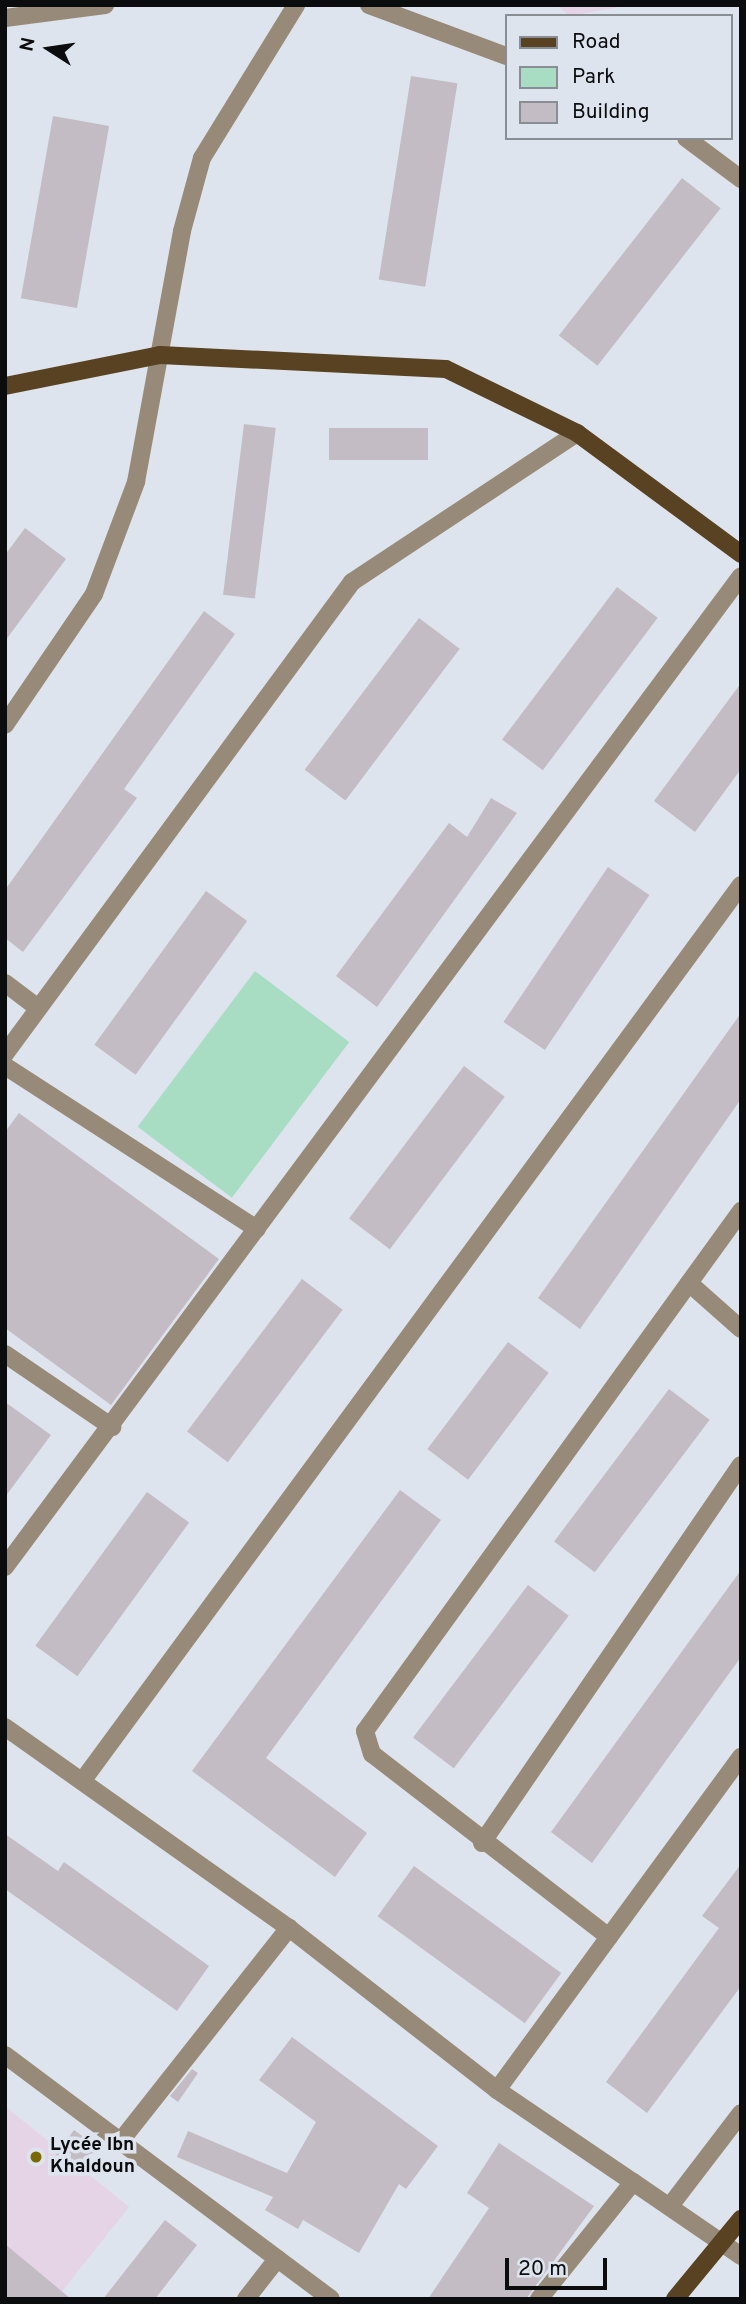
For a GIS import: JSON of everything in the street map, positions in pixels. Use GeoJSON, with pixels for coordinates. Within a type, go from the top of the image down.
{"type":"FeatureCollection","features":[{"type":"Feature","properties":{"kind":"main road"},"geometry":{"type":"LineString","coordinates":[[5,386],[160,355],[446,369],[577,433],[741,554]]}},
{"type":"Feature","properties":{"kind":"main road"},"geometry":{"type":"LineString","coordinates":[[675,2299],[741,2219]]}},
{"type":"Feature","properties":{"kind":"street"},"geometry":{"type":"LineString","coordinates":[[5,18],[105,5]]}},
{"type":"Feature","properties":{"kind":"street"},"geometry":{"type":"LineString","coordinates":[[5,725],[94,594],[136,482],[202,158],[296,5]]}},
{"type":"Feature","properties":{"kind":"street"},"geometry":{"type":"LineString","coordinates":[[369,5],[504,55]]}},
{"type":"Feature","properties":{"kind":"street"},"geometry":{"type":"LineString","coordinates":[[689,140],[741,179]]}},
{"type":"Feature","properties":{"kind":"street"},"geometry":{"type":"LineString","coordinates":[[5,1054],[352,582],[577,433]]}},
{"type":"Feature","properties":{"kind":"street"},"geometry":{"type":"LineString","coordinates":[[5,1567],[112,1427],[741,576]]}},
{"type":"Feature","properties":{"kind":"street"},"geometry":{"type":"LineString","coordinates":[[83,1780],[741,885]]}},
{"type":"Feature","properties":{"kind":"street"},"geometry":{"type":"LineString","coordinates":[[5,983],[38,1008]]}},
{"type":"Feature","properties":{"kind":"street"},"geometry":{"type":"LineString","coordinates":[[5,1066],[257,1229]]}},
{"type":"Feature","properties":{"kind":"street"},"geometry":{"type":"LineString","coordinates":[[609,1937],[482,1843],[372,1754],[365,1731],[741,1212]]}},
{"type":"Feature","properties":{"kind":"street"},"geometry":{"type":"LineString","coordinates":[[689,1283],[741,1329]]}},
{"type":"Feature","properties":{"kind":"street"},"geometry":{"type":"LineString","coordinates":[[5,1354],[112,1427]]}},
{"type":"Feature","properties":{"kind":"street"},"geometry":{"type":"LineString","coordinates":[[482,1843],[741,1465]]}},
{"type":"Feature","properties":{"kind":"street"},"geometry":{"type":"LineString","coordinates":[[5,1727],[289,1928],[497,2090],[741,2256]]}},
{"type":"Feature","properties":{"kind":"street"},"geometry":{"type":"LineString","coordinates":[[497,2090],[741,1756]]}},
{"type":"Feature","properties":{"kind":"street"},"geometry":{"type":"LineString","coordinates":[[123,2138],[289,1928]]}},
{"type":"Feature","properties":{"kind":"street"},"geometry":{"type":"LineString","coordinates":[[5,2055],[123,2138],[331,2299]]}},
{"type":"Feature","properties":{"kind":"street"},"geometry":{"type":"LineString","coordinates":[[670,2206],[741,2113]]}},
{"type":"Feature","properties":{"kind":"street"},"geometry":{"type":"LineString","coordinates":[[539,2299],[633,2182]]}},
{"type":"Feature","properties":{"kind":"street"},"geometry":{"type":"LineString","coordinates":[[246,2299],[277,2259]]}},
{"type":"Feature","properties":{"kind":"shaded area"},"geometry":{"type":"Polygon","coordinates":[[[557,5],[630,5],[580,14],[567,14],[557,5]]]}},
{"type":"Feature","properties":{"kind":"shaded area","name":"Lycée Ibn Khaldoun"},"geometry":{"type":"Polygon","coordinates":[[[5,2106],[129,2207],[56,2299],[5,2299],[5,2106]]]}},
{"type":"Feature","properties":{"kind":"green space"},"geometry":{"type":"Polygon","coordinates":[[[255,971],[349,1042],[232,1198],[138,1127],[255,971]]]}},
{"type":"Feature","properties":{"kind":"building"},"geometry":{"type":"Polygon","coordinates":[[[411,76],[457,83],[425,287],[379,279],[411,76]]]}},
{"type":"Feature","properties":{"kind":"building"},"geometry":{"type":"Polygon","coordinates":[[[53,116],[109,126],[77,308],[21,298],[53,116]]]}},
{"type":"Feature","properties":{"kind":"building"},"geometry":{"type":"Polygon","coordinates":[[[682,178],[721,208],[597,366],[559,336],[682,178]]]}},
{"type":"Feature","properties":{"kind":"building"},"geometry":{"type":"Polygon","coordinates":[[[244,424],[276,428],[255,599],[223,595],[244,424]]]}},
{"type":"Feature","properties":{"kind":"building"},"geometry":{"type":"Polygon","coordinates":[[[329,428],[428,428],[428,460],[329,460],[329,428]]]}},
{"type":"Feature","properties":{"kind":"building"},"geometry":{"type":"Polygon","coordinates":[[[25,528],[66,559],[5,641],[5,555],[25,528]]]}},
{"type":"Feature","properties":{"kind":"building"},"geometry":{"type":"Polygon","coordinates":[[[617,587],[658,618],[543,770],[502,740],[617,587]]]}},
{"type":"Feature","properties":{"kind":"building"},"geometry":{"type":"Polygon","coordinates":[[[204,611],[235,634],[124,789],[137,798],[23,952],[5,938],[5,890],[204,611]]]}},
{"type":"Feature","properties":{"kind":"building"},"geometry":{"type":"Polygon","coordinates":[[[419,618],[460,649],[345,800],[305,770],[419,618]]]}},
{"type":"Feature","properties":{"kind":"building"},"geometry":{"type":"Polygon","coordinates":[[[741,683],[741,769],[695,832],[654,801],[741,683]]]}},
{"type":"Feature","properties":{"kind":"building"},"geometry":{"type":"Polygon","coordinates":[[[491,798],[517,813],[377,1007],[336,976],[449,823],[467,837],[491,798]]]}},
{"type":"Feature","properties":{"kind":"building"},"geometry":{"type":"Polygon","coordinates":[[[608,867],[649,895],[545,1050],[503,1022],[608,867]]]}},
{"type":"Feature","properties":{"kind":"building"},"geometry":{"type":"Polygon","coordinates":[[[206,891],[247,921],[136,1075],[94,1045],[206,891]]]}},
{"type":"Feature","properties":{"kind":"building"},"geometry":{"type":"Polygon","coordinates":[[[741,1013],[741,1099],[580,1329],[538,1298],[741,1013]]]}},
{"type":"Feature","properties":{"kind":"building"},"geometry":{"type":"Polygon","coordinates":[[[464,1066],[505,1097],[390,1249],[349,1219],[464,1066]]]}},
{"type":"Feature","properties":{"kind":"building"},"geometry":{"type":"Polygon","coordinates":[[[19,1113],[219,1259],[111,1405],[5,1328],[5,1132],[19,1113]]]}},
{"type":"Feature","properties":{"kind":"building"},"geometry":{"type":"Polygon","coordinates":[[[302,1279],[343,1310],[228,1462],[187,1432],[302,1279]]]}},
{"type":"Feature","properties":{"kind":"building"},"geometry":{"type":"Polygon","coordinates":[[[508,1342],[549,1373],[468,1480],[427,1449],[508,1342]]]}},
{"type":"Feature","properties":{"kind":"building"},"geometry":{"type":"Polygon","coordinates":[[[669,1389],[710,1420],[595,1572],[554,1542],[669,1389]]]}},
{"type":"Feature","properties":{"kind":"building"},"geometry":{"type":"Polygon","coordinates":[[[5,1402],[51,1435],[5,1497],[5,1402]]]}},
{"type":"Feature","properties":{"kind":"building"},"geometry":{"type":"Polygon","coordinates":[[[400,1490],[441,1520],[266,1758],[367,1833],[335,1877],[192,1771],[400,1490]]]}},
{"type":"Feature","properties":{"kind":"building"},"geometry":{"type":"Polygon","coordinates":[[[147,1492],[189,1523],[77,1676],[35,1646],[147,1492]]]}},
{"type":"Feature","properties":{"kind":"building"},"geometry":{"type":"Polygon","coordinates":[[[741,1570],[741,1657],[592,1863],[551,1832],[741,1570]]]}},
{"type":"Feature","properties":{"kind":"building"},"geometry":{"type":"Polygon","coordinates":[[[528,1585],[569,1616],[454,1768],[413,1738],[528,1585]]]}},
{"type":"Feature","properties":{"kind":"building"},"geometry":{"type":"Polygon","coordinates":[[[5,1834],[58,1871],[64,1862],[209,1966],[177,2011],[5,1889],[5,1834]]]}},
{"type":"Feature","properties":{"kind":"building"},"geometry":{"type":"Polygon","coordinates":[[[741,1864],[741,1986],[647,2113],[606,2082],[719,1928],[702,1916],[741,1864]]]}},
{"type":"Feature","properties":{"kind":"building"},"geometry":{"type":"Polygon","coordinates":[[[414,1866],[561,1973],[525,2023],[378,1916],[414,1866]]]}},
{"type":"Feature","properties":{"kind":"building"},"geometry":{"type":"Polygon","coordinates":[[[292,2037],[438,2146],[406,2189],[399,2184],[359,2253],[303,2220],[298,2229],[265,2210],[273,2197],[177,2157],[188,2131],[287,2173],[316,2122],[259,2080],[292,2037]]]}},
{"type":"Feature","properties":{"kind":"building"},"geometry":{"type":"Polygon","coordinates":[[[192,2069],[198,2073],[178,2102],[170,2096],[192,2069]]]}},
{"type":"Feature","properties":{"kind":"building"},"geometry":{"type":"Polygon","coordinates":[[[74,2130],[97,2147],[79,2173],[55,2156],[74,2130]]]}},
{"type":"Feature","properties":{"kind":"building"},"geometry":{"type":"Polygon","coordinates":[[[499,2143],[594,2206],[526,2299],[428,2299],[489,2208],[467,2193],[499,2143]]]}},
{"type":"Feature","properties":{"kind":"building"},"geometry":{"type":"Polygon","coordinates":[[[165,2220],[197,2245],[155,2299],[103,2299],[165,2220]]]}},
{"type":"Feature","properties":{"kind":"building"},"geometry":{"type":"Polygon","coordinates":[[[5,2244],[71,2299],[5,2299],[5,2244]]]}},
{"type":"Feature","properties":{"kind":"place","name":"Lycée Ibn Khaldoun"},"geometry":{"type":"Point","coordinates":[36,2157]}}]}
